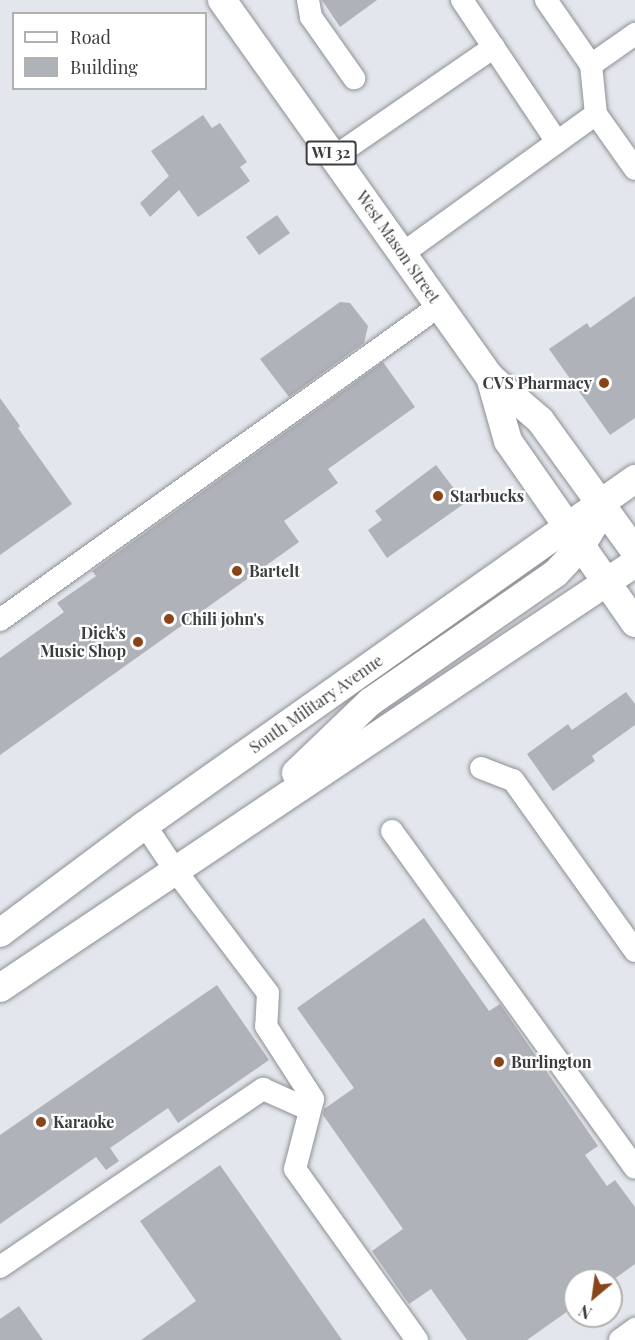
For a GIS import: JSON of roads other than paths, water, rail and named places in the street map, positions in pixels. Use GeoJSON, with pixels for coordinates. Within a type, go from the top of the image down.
{"type":"FeatureCollection","features":[{"type":"Feature","properties":{"kind":"main road","name":"West Mason Street"},"geometry":{"type":"LineString","coordinates":[[222,0],[490,377],[540,420],[633,544]]}},
{"type":"Feature","properties":{"kind":"main road","name":"West Mason Street"},"geometry":{"type":"LineString","coordinates":[[490,377],[508,441],[635,623]]}},
{"type":"Feature","properties":{"kind":"main road","name":"South Military Avenue"},"geometry":{"type":"LineString","coordinates":[[0,933],[145,825],[574,536],[600,502],[635,479]]}},
{"type":"Feature","properties":{"kind":"main road"},"geometry":{"type":"LineString","coordinates":[[239,828],[370,702],[556,573],[574,536]]}},
{"type":"Feature","properties":{"kind":"main road"},"geometry":{"type":"LineString","coordinates":[[0,988],[606,582],[633,544]]}},
{"type":"Feature","properties":{"kind":"lane"},"geometry":{"type":"LineString","coordinates":[[308,0],[311,17],[354,78]]}},
{"type":"Feature","properties":{"kind":"lane"},"geometry":{"type":"LineString","coordinates":[[462,0],[557,142]]}},
{"type":"Feature","properties":{"kind":"lane"},"geometry":{"type":"LineString","coordinates":[[546,0],[591,65],[596,114],[635,169]]}},
{"type":"Feature","properties":{"kind":"lane"},"geometry":{"type":"LineString","coordinates":[[591,65],[635,34]]}},
{"type":"Feature","properties":{"kind":"lane"},"geometry":{"type":"LineString","coordinates":[[334,157],[494,47]]}},
{"type":"Feature","properties":{"kind":"lane"},"geometry":{"type":"LineString","coordinates":[[402,254],[596,114]]}},
{"type":"Feature","properties":{"kind":"lane"},"geometry":{"type":"LineString","coordinates":[[0,620],[439,306]]}},
{"type":"Feature","properties":{"kind":"lane"},"geometry":{"type":"LineString","coordinates":[[481,768],[513,780],[635,951]]}},
{"type":"Feature","properties":{"kind":"lane"},"geometry":{"type":"LineString","coordinates":[[145,825],[175,870],[268,993],[266,1026],[313,1099],[295,1169],[417,1340]]}},
{"type":"Feature","properties":{"kind":"lane"},"geometry":{"type":"LineString","coordinates":[[392,831],[635,1168]]}},
{"type":"Feature","properties":{"kind":"lane"},"geometry":{"type":"LineString","coordinates":[[0,1267],[263,1089],[310,1110]]}},
{"type":"Feature","properties":{"kind":"lane"},"geometry":{"type":"LineString","coordinates":[[620,1340],[635,1329]]}},
{"type":"Feature","properties":{"kind":"place","name":"CVS Pharmacy"},"geometry":{"type":"Point","coordinates":[604,383]}},
{"type":"Feature","properties":{"kind":"place","name":"Starbucks"},"geometry":{"type":"Point","coordinates":[438,496]}},
{"type":"Feature","properties":{"kind":"place","name":"Bartelt"},"geometry":{"type":"Point","coordinates":[237,571]}},
{"type":"Feature","properties":{"kind":"place","name":"Chili john's"},"geometry":{"type":"Point","coordinates":[169,619]}},
{"type":"Feature","properties":{"kind":"place","name":"Dick's Music Shop"},"geometry":{"type":"Point","coordinates":[138,642]}},
{"type":"Feature","properties":{"kind":"place","name":"Burlington"},"geometry":{"type":"Point","coordinates":[499,1062]}},
{"type":"Feature","properties":{"kind":"place","name":"Karaoke"},"geometry":{"type":"Point","coordinates":[41,1122]}}]}
